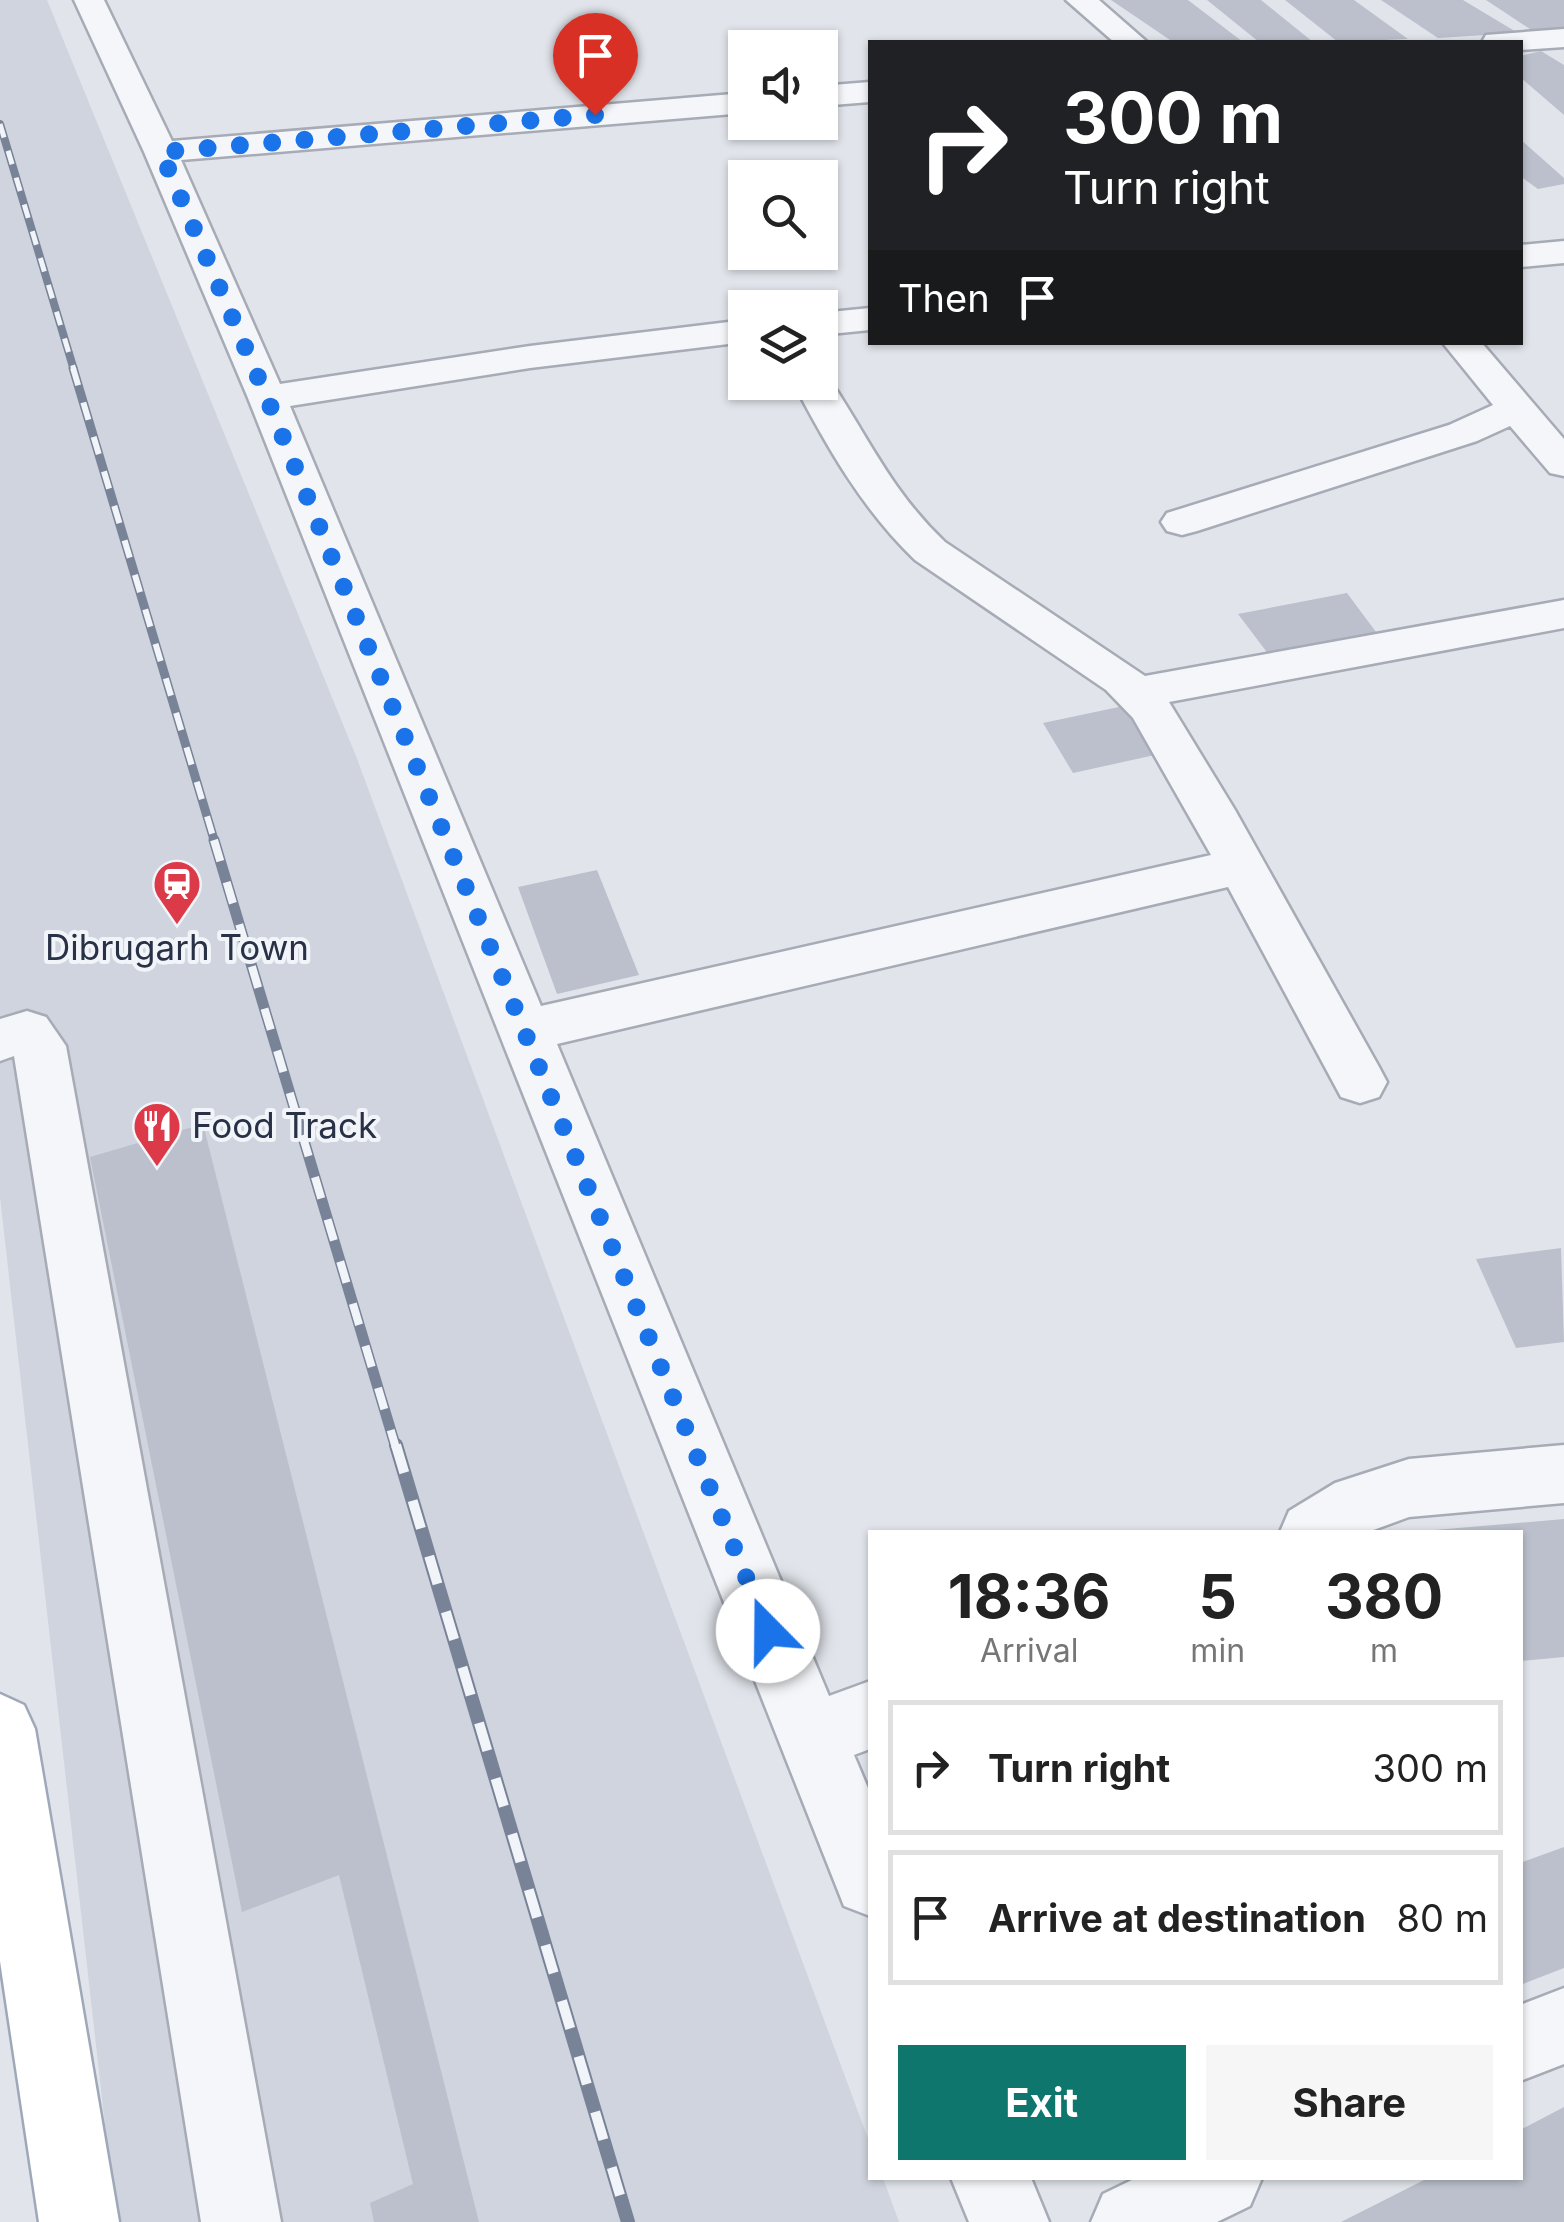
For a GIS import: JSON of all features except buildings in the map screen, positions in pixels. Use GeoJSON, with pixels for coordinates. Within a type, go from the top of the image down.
{"type":"FeatureCollection","features":[{"type":"Feature","properties":{"kind":"main road"},"geometry":{"type":"LineString","coordinates":[[0,1729],[79,2222]]}},
{"type":"Feature","properties":{"kind":"street"},"geometry":{"type":"LineString","coordinates":[[88,0],[161,152],[267,398],[524,1031],[841,1726],[868,1869]]}},
{"type":"Feature","properties":{"kind":"street"},"geometry":{"type":"LineString","coordinates":[[1081,0],[1130,40]]}},
{"type":"Feature","properties":{"kind":"street"},"geometry":{"type":"LineString","coordinates":[[1523,40],[1564,38]]}},
{"type":"Feature","properties":{"kind":"street"},"geometry":{"type":"LineString","coordinates":[[838,95],[868,92]]}},
{"type":"Feature","properties":{"kind":"street"},"geometry":{"type":"LineString","coordinates":[[161,152],[728,103]]}},
{"type":"Feature","properties":{"kind":"street"},"geometry":{"type":"LineString","coordinates":[[1523,256],[1564,252]]}},
{"type":"Feature","properties":{"kind":"street"},"geometry":{"type":"LineString","coordinates":[[838,322],[868,318]]}},
{"type":"Feature","properties":{"kind":"street"},"geometry":{"type":"LineString","coordinates":[[267,398],[530,357],[728,333]]}},
{"type":"Feature","properties":{"kind":"street"},"geometry":{"type":"LineString","coordinates":[[1462,345],[1564,464]]}},
{"type":"Feature","properties":{"kind":"street"},"geometry":{"type":"LineString","coordinates":[[822,400],[862,472],[908,532],[930,551],[1122,680],[1135,693],[1170,738],[1360,1082]]}},
{"type":"Feature","properties":{"kind":"street"},"geometry":{"type":"LineString","coordinates":[[1182,522],[1462,434],[1514,409]]}},
{"type":"Feature","properties":{"kind":"street"},"geometry":{"type":"LineString","coordinates":[[1135,693],[1564,614]]}},
{"type":"Feature","properties":{"kind":"street"},"geometry":{"type":"LineString","coordinates":[[524,1031],[1242,866]]}},
{"type":"Feature","properties":{"kind":"street"},"geometry":{"type":"LineString","coordinates":[[0,1040],[27,1032],[39,1046],[242,2222]]}},
{"type":"Feature","properties":{"kind":"street"},"geometry":{"type":"LineString","coordinates":[[1315,1530],[1358,1504],[1409,1488],[1564,1474]]}},
{"type":"Feature","properties":{"kind":"street"},"geometry":{"type":"LineString","coordinates":[[1523,2041],[1564,2026]]}},
{"type":"Feature","properties":{"kind":"street"},"geometry":{"type":"LineString","coordinates":[[991,2180],[1009,2222]]}},
{"type":"Feature","properties":{"kind":"street"},"geometry":{"type":"LineString","coordinates":[[1131,2222],[1218,2180]]}},
{"type":"Feature","properties":{"kind":"shaded area"},"geometry":{"type":"Polygon","coordinates":[[[0,0],[47,0],[356,756],[868,2139],[868,2180],[884,2180],[899,2222],[116,2222],[0,1197],[0,0]]]}},
{"type":"Feature","properties":{"kind":"railway"},"geometry":{"type":"LineString","coordinates":[[0,124],[74,370]]}},
{"type":"Feature","properties":{"kind":"railway"},"geometry":{"type":"LineString","coordinates":[[73,368],[215,843]]}},
{"type":"Feature","properties":{"kind":"railway"},"geometry":{"type":"LineString","coordinates":[[214,840],[396,1448]]}},
{"type":"Feature","properties":{"kind":"railway"},"geometry":{"type":"LineString","coordinates":[[396,1445],[628,2222]]}},
{"type":"Feature","properties":{"kind":"place","name":"Dibrugarh Town"},"geometry":{"type":"Point","coordinates":[177,926]}},
{"type":"Feature","properties":{"kind":"place","name":"Food Track"},"geometry":{"type":"Point","coordinates":[157,1168]}},
{"type":"Feature","properties":{"kind":"route"},"geometry":{"type":"LineString","coordinates":[[595,115],[161,152],[267,398],[768,1631]]}}]}
